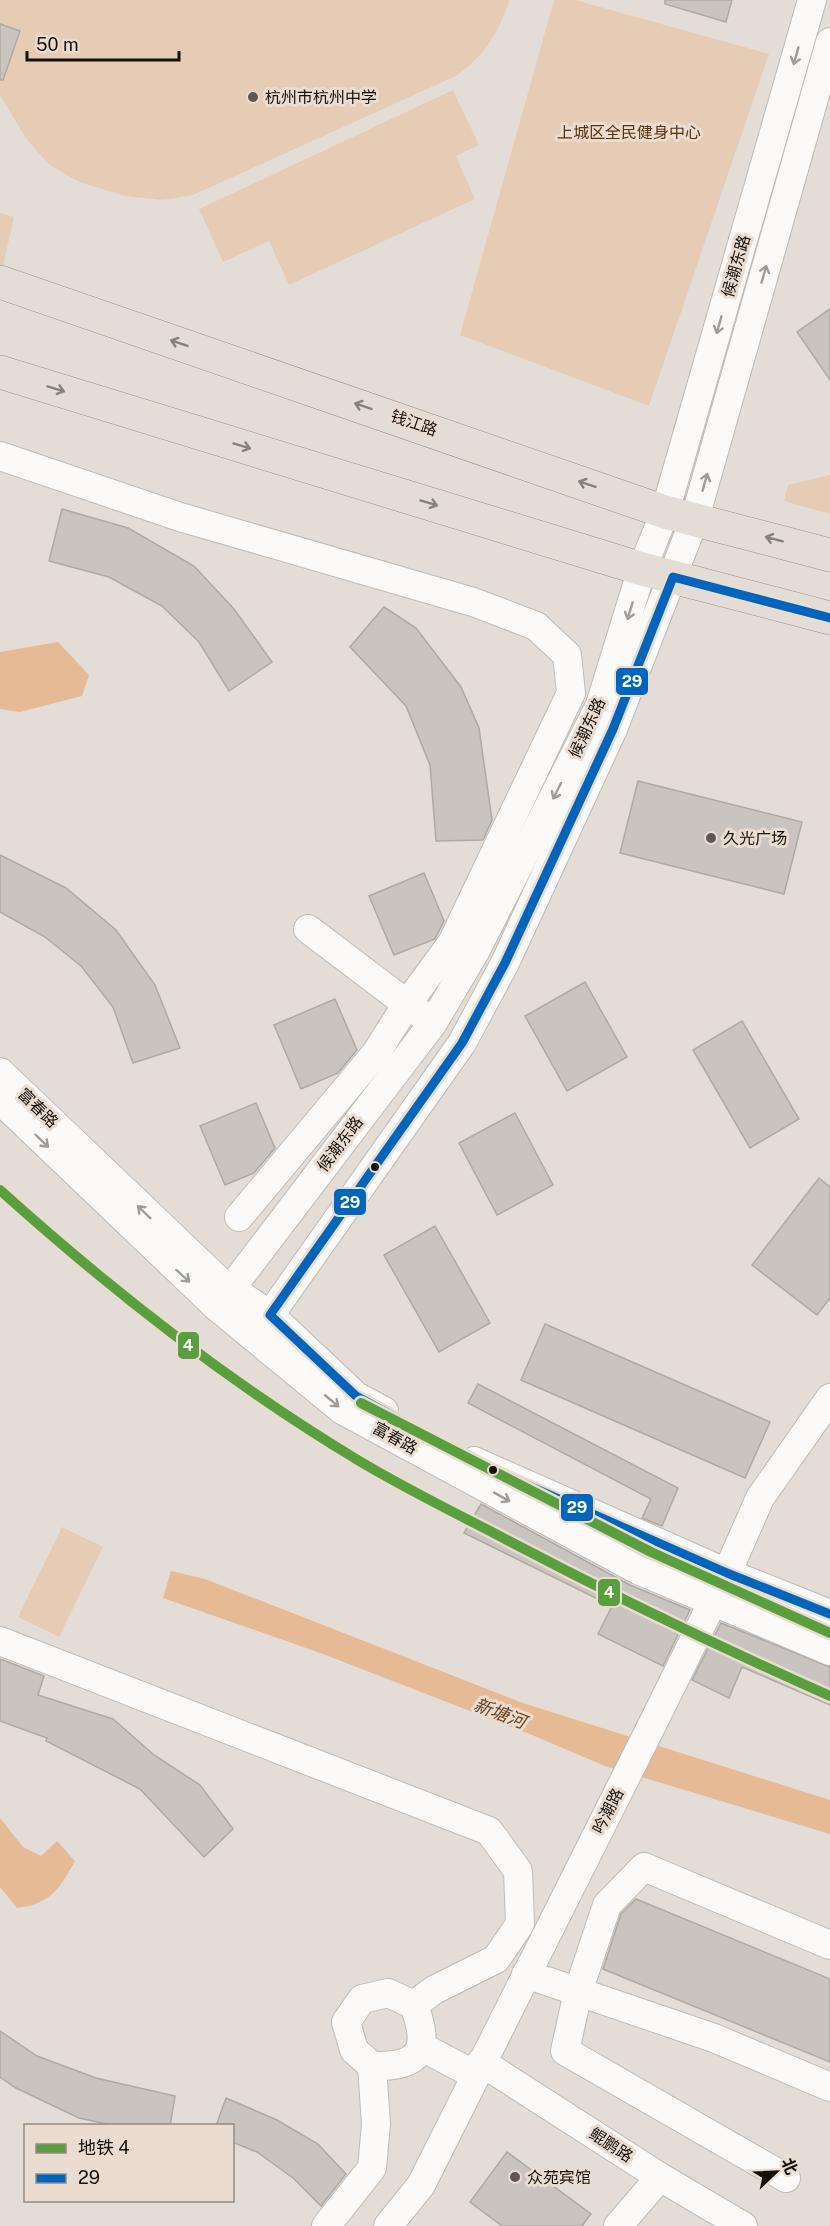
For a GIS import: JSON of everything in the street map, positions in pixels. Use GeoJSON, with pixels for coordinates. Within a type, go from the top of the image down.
{"type":"FeatureCollection","features":[{"type":"Feature","properties":{"kind":"main road","name":"钱江路"},"geometry":{"type":"LineString","coordinates":[[0,282],[680,515],[830,555]]}},
{"type":"Feature","properties":{"kind":"main road"},"geometry":{"type":"LineString","coordinates":[[0,372],[658,573],[830,618]]}},
{"type":"Feature","properties":{"kind":"street","name":"候潮东路"},"geometry":{"type":"LineString","coordinates":[[680,515],[812,0]]}},
{"type":"Feature","properties":{"kind":"street","name":"候潮东路"},"geometry":{"type":"LineString","coordinates":[[224,1297],[433,1023],[476,950],[600,705],[658,573],[680,515],[830,42]]}},
{"type":"Feature","properties":{"kind":"street"},"geometry":{"type":"LineString","coordinates":[[0,456],[180,517],[473,602],[536,626],[567,655],[571,693],[452,943],[407,1004],[376,1053],[239,1217]]}},
{"type":"Feature","properties":{"kind":"street","name":"候潮东路"},"geometry":{"type":"LineString","coordinates":[[261,1325],[462,1043],[504,963],[613,729],[658,573]]}},
{"type":"Feature","properties":{"kind":"street"},"geometry":{"type":"LineString","coordinates":[[308,929],[462,1043]]}},
{"type":"Feature","properties":{"kind":"street","name":"富春路"},"geometry":{"type":"LineString","coordinates":[[0,1072],[217,1279],[224,1297]]}},
{"type":"Feature","properties":{"kind":"street","name":"富春路"},"geometry":{"type":"LineString","coordinates":[[0,1100],[224,1297],[356,1396],[488,1468],[727,1573],[830,1614]]}},
{"type":"Feature","properties":{"kind":"street","name":"富春路"},"geometry":{"type":"LineString","coordinates":[[261,1325],[342,1410],[638,1570],[830,1651]]}},
{"type":"Feature","properties":{"kind":"street","name":"吟潮路"},"geometry":{"type":"LineString","coordinates":[[390,2225],[421,2185],[727,1573],[760,1497],[830,1398]]}},
{"type":"Feature","properties":{"kind":"street"},"geometry":{"type":"LineString","coordinates":[[0,1641],[489,1831],[518,1871],[520,1924],[496,1959],[434,1990],[414,2005]]}},
{"type":"Feature","properties":{"kind":"street"},"geometry":{"type":"LineString","coordinates":[[786,2178],[565,2051],[578,1992],[607,1905],[644,1867],[830,1945]]}},
{"type":"Feature","properties":{"kind":"street"},"geometry":{"type":"LineString","coordinates":[[526,1974],[714,2038],[830,2087]]}},
{"type":"Feature","properties":{"kind":"street"},"geometry":{"type":"LineString","coordinates":[[388,1993],[414,2005],[424,2031],[422,2047],[410,2060],[391,2066],[372,2066],[354,2050],[346,2022],[362,1999],[388,1993]]}},
{"type":"Feature","properties":{"kind":"street","name":"鲲鹏路"},"geometry":{"type":"LineString","coordinates":[[422,2047],[478,2068],[743,2226]]}},
{"type":"Feature","properties":{"kind":"street"},"geometry":{"type":"LineString","coordinates":[[326,2226],[372,2168],[376,2124],[372,2066]]}},
{"type":"Feature","properties":{"kind":"street"},"geometry":{"type":"LineString","coordinates":[[626,2223],[660,2177]]}},
{"type":"Feature","properties":{"kind":"green space"},"geometry":{"type":"Polygon","coordinates":[[[0,0],[510,0],[490,42],[476,59],[456,76],[193,195],[163,200],[124,196],[77,181],[48,164],[25,137],[0,95],[0,0]]]}},
{"type":"Feature","properties":{"kind":"green space","name":"上城区全民健身中心"},"geometry":{"type":"Polygon","coordinates":[[[554,0],[575,0],[769,54],[649,406],[460,335],[554,0]]]}},
{"type":"Feature","properties":{"kind":"green space"},"geometry":{"type":"Polygon","coordinates":[[[453,90],[479,145],[456,156],[475,199],[289,285],[269,241],[223,262],[199,209],[453,90]]]}},
{"type":"Feature","properties":{"kind":"green space"},"geometry":{"type":"Polygon","coordinates":[[[0,213],[14,217],[1,275],[0,275],[0,213]]]}},
{"type":"Feature","properties":{"kind":"green space"},"geometry":{"type":"Polygon","coordinates":[[[830,475],[830,514],[784,501],[788,485],[830,475]]]}},
{"type":"Feature","properties":{"kind":"green space"},"geometry":{"type":"Polygon","coordinates":[[[62,1527],[103,1547],[59,1637],[18,1617],[62,1527]]]}},
{"type":"Feature","properties":{"kind":"water"},"geometry":{"type":"Polygon","coordinates":[[[58,642],[89,675],[82,696],[20,712],[0,709],[0,652],[58,642]]]}},
{"type":"Feature","properties":{"kind":"water","name":"新塘河"},"geometry":{"type":"Polygon","coordinates":[[[171,1571],[205,1579],[523,1703],[830,1800],[830,1834],[605,1766],[532,1735],[323,1654],[163,1598],[171,1571]]]}},
{"type":"Feature","properties":{"kind":"water"},"geometry":{"type":"Polygon","coordinates":[[[0,1818],[23,1847],[41,1856],[57,1841],[75,1861],[59,1887],[38,1903],[17,1908],[0,1887],[0,1818]]]}},
{"type":"Feature","properties":{"kind":"building"},"geometry":{"type":"Polygon","coordinates":[[[665,0],[732,0],[726,22],[665,4],[665,0]]]}},
{"type":"Feature","properties":{"kind":"building"},"geometry":{"type":"Polygon","coordinates":[[[0,24],[20,31],[3,80],[0,80],[0,24]]]}},
{"type":"Feature","properties":{"kind":"building"},"geometry":{"type":"Polygon","coordinates":[[[830,309],[830,380],[797,332],[830,309]]]}},
{"type":"Feature","properties":{"kind":"building"},"geometry":{"type":"Polygon","coordinates":[[[62,509],[128,528],[194,566],[234,609],[272,662],[229,691],[199,642],[162,606],[109,577],[49,561],[62,509]]]}},
{"type":"Feature","properties":{"kind":"building"},"geometry":{"type":"Polygon","coordinates":[[[384,607],[416,628],[461,687],[479,728],[492,820],[483,840],[436,841],[430,765],[406,706],[350,647],[384,607]]]}},
{"type":"Feature","properties":{"kind":"building","name":"久光广场"},"geometry":{"type":"Polygon","coordinates":[[[638,781],[802,822],[784,894],[620,853],[638,781]]]}},
{"type":"Feature","properties":{"kind":"building"},"geometry":{"type":"Polygon","coordinates":[[[0,855],[66,888],[116,930],[155,985],[180,1048],[133,1063],[113,1007],[81,966],[45,937],[0,912],[0,855]]]}},
{"type":"Feature","properties":{"kind":"building"},"geometry":{"type":"Polygon","coordinates":[[[424,873],[444,921],[435,939],[394,955],[369,896],[424,873]]]}},
{"type":"Feature","properties":{"kind":"building"},"geometry":{"type":"Polygon","coordinates":[[[585,982],[627,1057],[567,1091],[525,1016],[585,982]]]}},
{"type":"Feature","properties":{"kind":"building"},"geometry":{"type":"Polygon","coordinates":[[[335,999],[357,1050],[338,1073],[301,1089],[274,1025],[335,999]]]}},
{"type":"Feature","properties":{"kind":"building"},"geometry":{"type":"Polygon","coordinates":[[[742,1021],[799,1119],[750,1148],[693,1050],[742,1021]]]}},
{"type":"Feature","properties":{"kind":"building"},"geometry":{"type":"Polygon","coordinates":[[[256,1103],[275,1148],[254,1173],[225,1185],[200,1126],[256,1103]]]}},
{"type":"Feature","properties":{"kind":"building"},"geometry":{"type":"Polygon","coordinates":[[[515,1113],[553,1185],[497,1215],[459,1143],[515,1113]]]}},
{"type":"Feature","properties":{"kind":"building"},"geometry":{"type":"Polygon","coordinates":[[[819,1178],[830,1187],[830,1298],[817,1315],[752,1265],[819,1178]]]}},
{"type":"Feature","properties":{"kind":"building"},"geometry":{"type":"Polygon","coordinates":[[[435,1226],[490,1323],[439,1352],[384,1255],[435,1226]]]}},
{"type":"Feature","properties":{"kind":"building"},"geometry":{"type":"Polygon","coordinates":[[[545,1324],[770,1422],[745,1478],[521,1380],[545,1324]]]}},
{"type":"Feature","properties":{"kind":"building"},"geometry":{"type":"Polygon","coordinates":[[[478,1384],[678,1488],[662,1526],[642,1518],[651,1499],[468,1403],[478,1384]]]}},
{"type":"Feature","properties":{"kind":"building"},"geometry":{"type":"Polygon","coordinates":[[[481,1504],[630,1585],[690,1610],[663,1666],[598,1634],[612,1606],[464,1533],[481,1504]]]}},
{"type":"Feature","properties":{"kind":"building"},"geometry":{"type":"Polygon","coordinates":[[[721,1623],[830,1667],[830,1705],[742,1667],[729,1698],[692,1680],[721,1623]]]}},
{"type":"Feature","properties":{"kind":"building"},"geometry":{"type":"Polygon","coordinates":[[[0,1659],[44,1676],[38,1695],[113,1719],[154,1755],[200,1785],[233,1829],[204,1857],[140,1789],[46,1741],[47,1738],[0,1721],[0,1659]]]}},
{"type":"Feature","properties":{"kind":"building"},"geometry":{"type":"Polygon","coordinates":[[[636,1899],[830,1979],[830,2062],[603,1969],[621,1914],[636,1899]]]}},
{"type":"Feature","properties":{"kind":"building"},"geometry":{"type":"Polygon","coordinates":[[[0,2031],[37,2056],[96,2078],[175,2096],[170,2124],[107,2124],[79,2118],[16,2088],[0,2077],[0,2031]]]}},
{"type":"Feature","properties":{"kind":"building"},"geometry":{"type":"Polygon","coordinates":[[[226,2098],[277,2120],[318,2144],[346,2174],[321,2206],[293,2178],[257,2152],[234,2143],[234,2124],[217,2124],[226,2098]]]}},
{"type":"Feature","properties":{"kind":"building","name":"众苑宾馆"},"geometry":{"type":"Polygon","coordinates":[[[507,2152],[591,2214],[582,2226],[502,2226],[470,2202],[507,2152]]]}},
{"type":"Feature","properties":{"kind":"metro line","name":"4"},"geometry":{"type":"LineString","coordinates":[[0,1190],[84,1263],[172,1333],[262,1399],[356,1459],[422,1496],[616,1596],[830,1696]]}},
{"type":"Feature","properties":{"kind":"metro line","name":"4"},"geometry":{"type":"LineString","coordinates":[[361,1403],[651,1552],[830,1633]]}},
{"type":"Feature","properties":{"kind":"transit line","name":"29"},"geometry":{"type":"LineString","coordinates":[[830,618],[673,577],[613,729],[505,963],[462,1043],[270,1315],[356,1396],[488,1468],[727,1573],[830,1614]]}},
{"type":"Feature","properties":{"kind":"place","name":"杭州市杭州中学"},"geometry":{"type":"Point","coordinates":[253,97]}},
{"type":"Feature","properties":{"kind":"place","name":"久光广场"},"geometry":{"type":"Point","coordinates":[711,838]}},
{"type":"Feature","properties":{"kind":"place","name":"众苑宾馆"},"geometry":{"type":"Point","coordinates":[515,2177]}}]}
